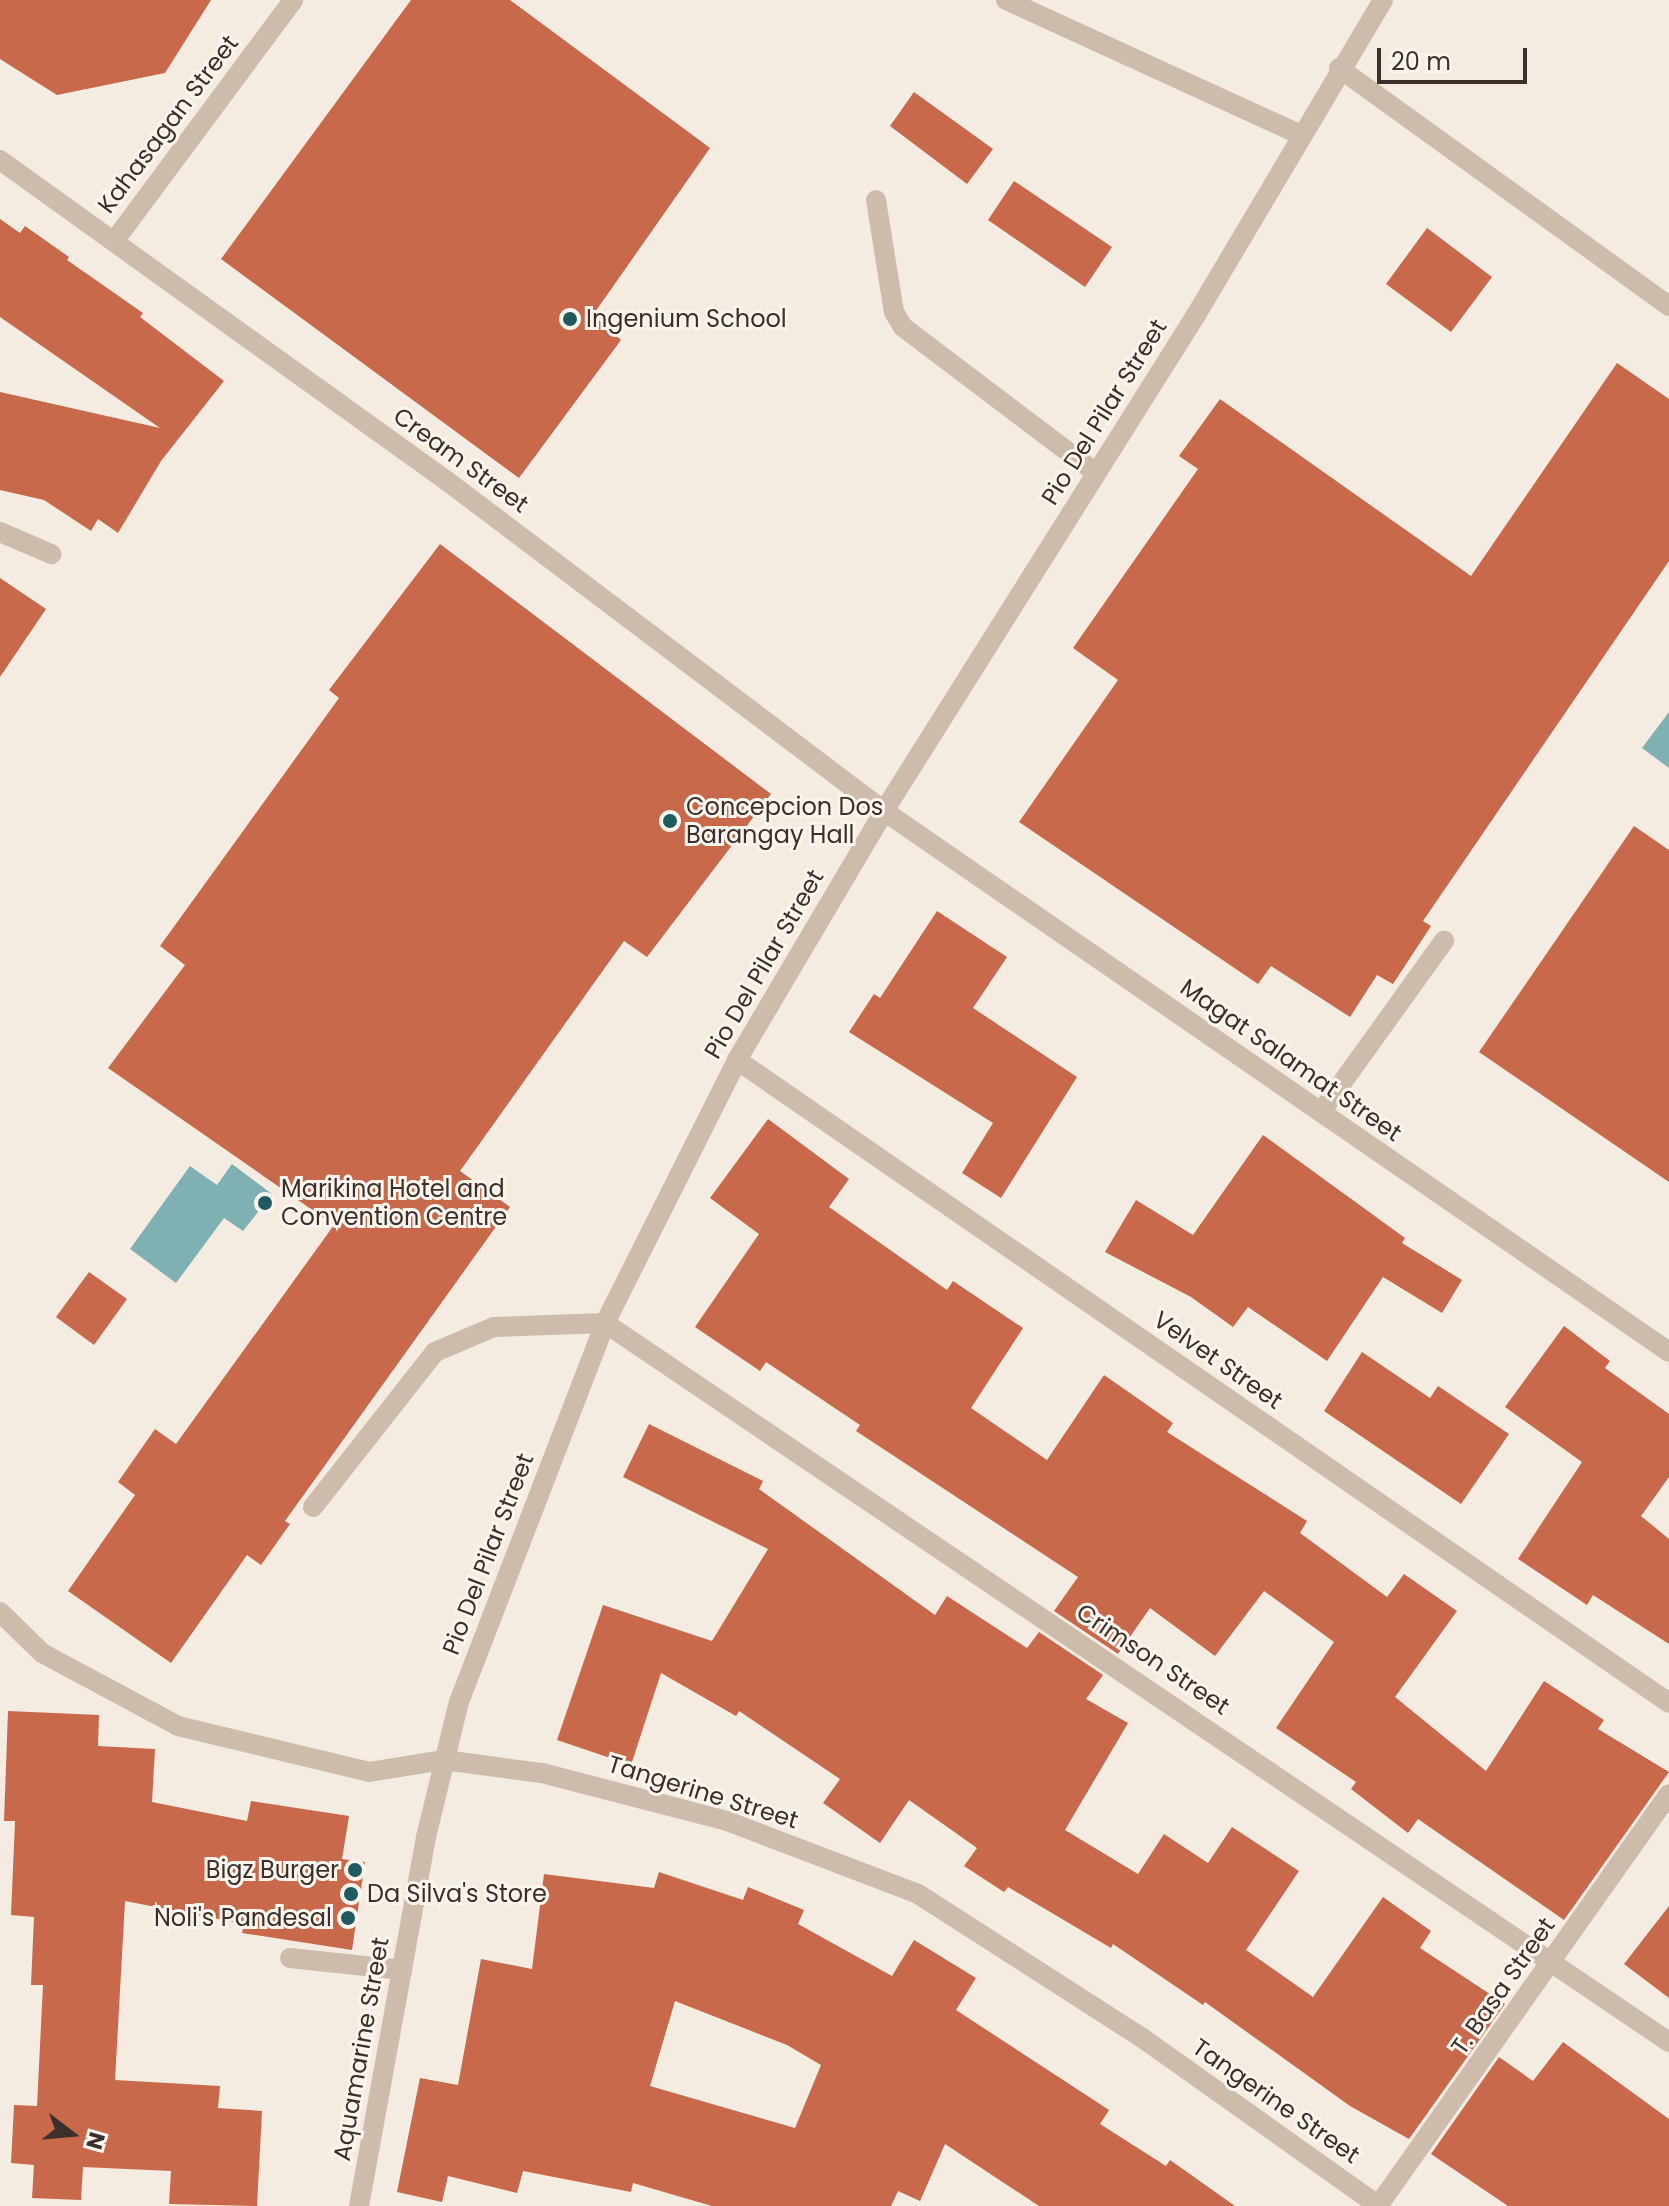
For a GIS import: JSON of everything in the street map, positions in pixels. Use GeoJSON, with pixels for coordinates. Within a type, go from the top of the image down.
{"type":"FeatureCollection","features":[{"type":"Feature","properties":{"kind":"street","name":"Kahasagan Street"},"geometry":{"type":"LineString","coordinates":[[115,240],[293,0]]}},
{"type":"Feature","properties":{"kind":"street"},"geometry":{"type":"LineString","coordinates":[[1006,0],[1301,135]]}},
{"type":"Feature","properties":{"kind":"street","name":"Pio Del Pilar Street"},"geometry":{"type":"LineString","coordinates":[[444,1760],[459,1702],[605,1323],[737,1060],[884,811],[1096,473],[1383,0]]}},
{"type":"Feature","properties":{"kind":"street"},"geometry":{"type":"LineString","coordinates":[[1339,68],[1669,306]]}},
{"type":"Feature","properties":{"kind":"street","name":"Cream Street"},"geometry":{"type":"LineString","coordinates":[[0,160],[447,481],[884,811]]}},
{"type":"Feature","properties":{"kind":"street"},"geometry":{"type":"LineString","coordinates":[[876,200],[894,312],[903,327],[1096,473]]}},
{"type":"Feature","properties":{"kind":"street"},"geometry":{"type":"LineString","coordinates":[[0,532],[51,554]]}},
{"type":"Feature","properties":{"kind":"street","name":"Magat Salamat Street"},"geometry":{"type":"LineString","coordinates":[[884,811],[1669,1352]]}},
{"type":"Feature","properties":{"kind":"street"},"geometry":{"type":"LineString","coordinates":[[1321,1112],[1444,941]]}},
{"type":"Feature","properties":{"kind":"street","name":"Velvet Street"},"geometry":{"type":"LineString","coordinates":[[737,1060],[1669,1703]]}},
{"type":"Feature","properties":{"kind":"street"},"geometry":{"type":"LineString","coordinates":[[313,1507],[435,1352],[494,1327],[605,1323]]}},
{"type":"Feature","properties":{"kind":"street","name":"Crimson Street"},"geometry":{"type":"LineString","coordinates":[[605,1323],[1554,1960],[1669,2042]]}},
{"type":"Feature","properties":{"kind":"street","name":"Tangerine Street"},"geometry":{"type":"LineString","coordinates":[[0,1612],[42,1653],[178,1726],[369,1772],[444,1760],[542,1773],[727,1821],[918,1894],[1141,2037],[1379,2206]]}},
{"type":"Feature","properties":{"kind":"street","name":"Aquamarine Street"},"geometry":{"type":"LineString","coordinates":[[359,2206],[444,1760]]}},
{"type":"Feature","properties":{"kind":"street","name":"T. Basa Street"},"geometry":{"type":"LineString","coordinates":[[1379,2206],[1669,1794]]}},
{"type":"Feature","properties":{"kind":"street"},"geometry":{"type":"LineString","coordinates":[[290,1958],[402,1970]]}},
{"type":"Feature","properties":{"kind":"water"},"geometry":{"type":"Polygon","coordinates":[[[1669,712],[1669,768],[1642,748],[1669,712]]]}},
{"type":"Feature","properties":{"kind":"water"},"geometry":{"type":"Polygon","coordinates":[[[232,1164],[272,1194],[243,1231],[224,1218],[176,1283],[130,1249],[190,1166],[217,1185],[232,1164]]]}},
{"type":"Feature","properties":{"kind":"building"},"geometry":{"type":"Polygon","coordinates":[[[0,0],[211,0],[165,73],[57,95],[0,59],[0,0]]]}},
{"type":"Feature","properties":{"kind":"building"},"geometry":{"type":"Polygon","coordinates":[[[411,0],[510,0],[710,148],[593,315],[621,340],[519,478],[221,259],[411,0]]]}},
{"type":"Feature","properties":{"kind":"building"},"geometry":{"type":"Polygon","coordinates":[[[914,92],[993,149],[967,184],[890,126],[914,92]]]}},
{"type":"Feature","properties":{"kind":"building"},"geometry":{"type":"Polygon","coordinates":[[[1014,181],[1112,247],[1085,287],[988,220],[1014,181]]]}},
{"type":"Feature","properties":{"kind":"building"},"geometry":{"type":"Polygon","coordinates":[[[0,219],[20,233],[25,226],[69,257],[67,260],[143,313],[140,317],[224,381],[161,461],[118,533],[98,519],[91,531],[44,500],[0,490],[0,392],[160,428],[0,317],[0,219]]]}},
{"type":"Feature","properties":{"kind":"building"},"geometry":{"type":"Polygon","coordinates":[[[1427,228],[1492,277],[1451,332],[1386,284],[1427,228]]]}},
{"type":"Feature","properties":{"kind":"building"},"geometry":{"type":"Polygon","coordinates":[[[1617,363],[1669,399],[1669,561],[1423,921],[1431,926],[1393,984],[1377,975],[1350,1017],[1271,966],[1258,984],[1019,822],[1118,680],[1073,648],[1198,469],[1179,456],[1220,399],[1471,576],[1617,363]]]}},
{"type":"Feature","properties":{"kind":"building"},"geometry":{"type":"Polygon","coordinates":[[[440,544],[771,794],[647,957],[624,941],[460,1171],[510,1207],[285,1521],[290,1524],[261,1565],[247,1555],[171,1663],[68,1591],[135,1495],[118,1482],[155,1429],[176,1444],[334,1225],[108,1068],[185,965],[160,946],[339,698],[329,690],[440,544]]]}},
{"type":"Feature","properties":{"kind":"building"},"geometry":{"type":"Polygon","coordinates":[[[0,578],[46,609],[0,677],[0,578]]]}},
{"type":"Feature","properties":{"kind":"building"},"geometry":{"type":"Polygon","coordinates":[[[1634,826],[1669,850],[1669,1182],[1479,1052],[1634,826]]]}},
{"type":"Feature","properties":{"kind":"building"},"geometry":{"type":"Polygon","coordinates":[[[937,911],[1007,957],[973,1008],[1077,1077],[1001,1198],[962,1173],[993,1123],[849,1032],[874,994],[880,998],[937,911]]]}},
{"type":"Feature","properties":{"kind":"building"},"geometry":{"type":"Polygon","coordinates":[[[768,1119],[849,1179],[829,1207],[947,1290],[953,1281],[1023,1328],[971,1408],[1047,1460],[1104,1375],[1173,1423],[1167,1432],[1307,1521],[1300,1533],[1387,1597],[1404,1574],[1457,1611],[1395,1697],[1486,1771],[1544,1681],[1604,1720],[1598,1729],[1669,1772],[1564,1920],[1418,1819],[1408,1833],[1351,1789],[1356,1782],[1276,1728],[1334,1642],[1264,1591],[1215,1656],[1150,1608],[1118,1654],[1054,1611],[1078,1577],[856,1431],[860,1425],[766,1362],[760,1371],[695,1327],[759,1234],[710,1198],[768,1119]]]}},
{"type":"Feature","properties":{"kind":"building"},"geometry":{"type":"Polygon","coordinates":[[[1263,1135],[1405,1238],[1402,1243],[1462,1280],[1442,1313],[1383,1277],[1327,1361],[1248,1307],[1233,1327],[1191,1297],[1105,1252],[1136,1200],[1193,1235],[1263,1135]]]}},
{"type":"Feature","properties":{"kind":"building"},"geometry":{"type":"Polygon","coordinates":[[[89,1272],[127,1299],[94,1345],[56,1317],[89,1272]]]}},
{"type":"Feature","properties":{"kind":"building"},"geometry":{"type":"Polygon","coordinates":[[[1564,1326],[1610,1361],[1605,1368],[1669,1414],[1669,1477],[1641,1516],[1669,1539],[1669,1644],[1593,1595],[1587,1605],[1518,1559],[1582,1462],[1505,1407],[1564,1326]]]}},
{"type":"Feature","properties":{"kind":"building"},"geometry":{"type":"Polygon","coordinates":[[[1362,1352],[1430,1398],[1438,1386],[1509,1434],[1461,1504],[1324,1411],[1362,1352]]]}},
{"type":"Feature","properties":{"kind":"building"},"geometry":{"type":"Polygon","coordinates":[[[649,1424],[763,1481],[759,1489],[935,1615],[947,1596],[1027,1648],[1039,1632],[1103,1675],[1086,1699],[1128,1723],[1065,1830],[1138,1874],[1164,1834],[1208,1863],[1232,1827],[1299,1871],[1246,1950],[1313,1997],[1383,1897],[1431,1931],[1420,1948],[1505,2004],[1409,2139],[1350,2106],[1205,2002],[1203,2005],[1113,1944],[1111,1948],[1008,1887],[1004,1892],[964,1866],[977,1848],[909,1800],[880,1843],[823,1803],[840,1779],[739,1711],[736,1716],[661,1673],[631,1765],[557,1740],[603,1605],[712,1641],[768,1549],[623,1477],[649,1424]]]}},
{"type":"Feature","properties":{"kind":"building"},"geometry":{"type":"Polygon","coordinates":[[[8,1711],[99,1715],[98,1746],[155,1749],[152,1802],[247,1821],[251,1801],[349,1816],[342,1859],[365,1862],[352,1950],[242,1933],[244,1924],[125,1901],[115,2080],[220,2086],[218,2108],[262,2111],[257,2206],[169,2204],[171,2171],[83,2167],[81,2200],[32,2198],[34,2165],[11,2163],[14,2105],[37,2106],[43,1985],[31,1985],[34,1917],[11,1915],[15,1821],[4,1821],[8,1711]]]}},
{"type":"Feature","properties":{"kind":"building"},"geometry":{"type":"Polygon","coordinates":[[[659,1872],[743,1900],[748,1887],[804,1910],[798,1924],[892,1976],[914,1940],[976,1978],[956,2010],[1109,2110],[1100,2124],[1166,2166],[1170,2160],[1235,2206],[1039,2206],[945,2144],[920,2201],[898,2191],[891,2206],[712,2206],[633,2183],[631,2192],[523,2171],[517,2193],[448,2176],[442,2202],[397,2192],[420,2078],[458,2085],[481,1959],[532,1969],[544,1874],[654,1888],[659,1872]],[[675,2001],[650,2086],[795,2128],[821,2065],[787,2045],[675,2001]]]}},
{"type":"Feature","properties":{"kind":"building"},"geometry":{"type":"Polygon","coordinates":[[[1669,1906],[1669,1998],[1624,1964],[1669,1906]]]}},
{"type":"Feature","properties":{"kind":"building"},"geometry":{"type":"Polygon","coordinates":[[[1563,2042],[1669,2119],[1669,2206],[1508,2206],[1431,2154],[1499,2057],[1533,2081],[1563,2042]]]}},
{"type":"Feature","properties":{"kind":"place","name":"Ingenium School"},"geometry":{"type":"Point","coordinates":[570,319]}},
{"type":"Feature","properties":{"kind":"place","name":"Concepcion Dos Barangay Hall"},"geometry":{"type":"Point","coordinates":[670,821]}},
{"type":"Feature","properties":{"kind":"place","name":"Marikina Hotel and Convention Centre"},"geometry":{"type":"Point","coordinates":[265,1203]}},
{"type":"Feature","properties":{"kind":"place","name":"Bigz Burger"},"geometry":{"type":"Point","coordinates":[355,1870]}},
{"type":"Feature","properties":{"kind":"place","name":"Da Silva's Store"},"geometry":{"type":"Point","coordinates":[351,1894]}},
{"type":"Feature","properties":{"kind":"place","name":"Noli's Pandesal"},"geometry":{"type":"Point","coordinates":[348,1918]}}]}
